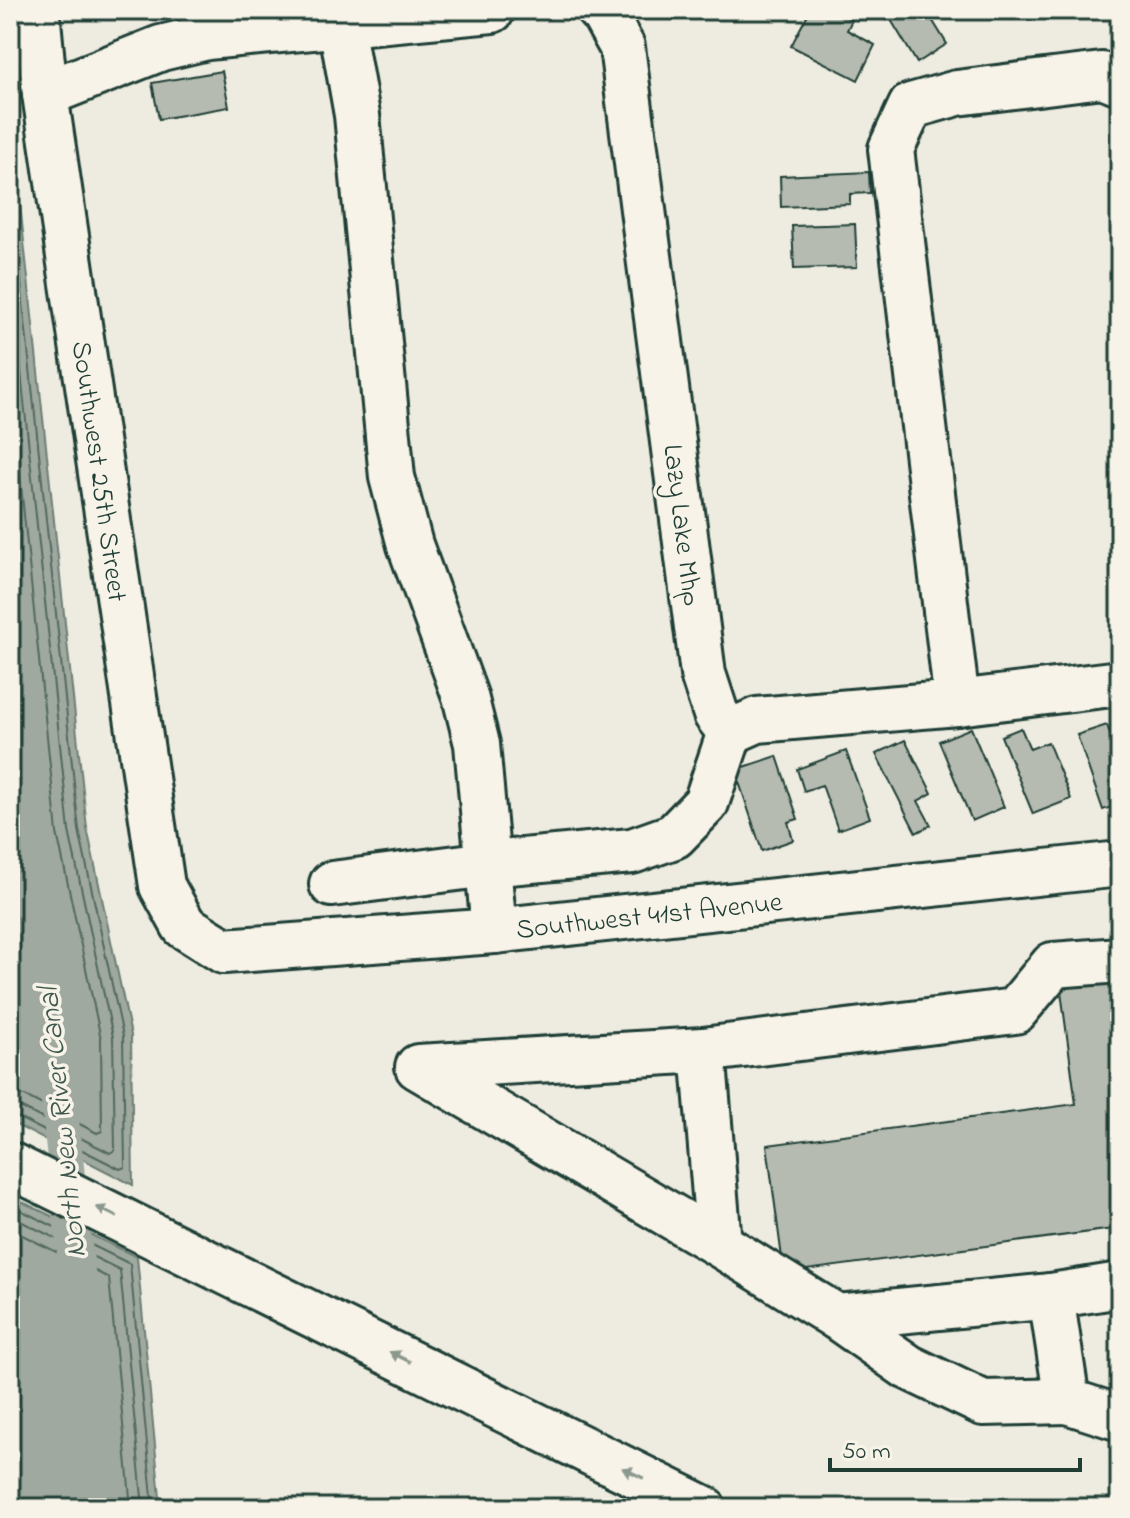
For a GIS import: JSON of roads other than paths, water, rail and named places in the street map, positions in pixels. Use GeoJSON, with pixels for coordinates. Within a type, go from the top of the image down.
{"type":"FeatureCollection","features":[{"type":"Feature","properties":{"kind":"street","name":"Southwest 25th Street"},"geometry":{"type":"LineString","coordinates":[[37,10],[45,94],[162,886],[184,926]]}},
{"type":"Feature","properties":{"kind":"street"},"geometry":{"type":"LineString","coordinates":[[45,94],[161,48],[207,37],[492,10]]}},
{"type":"Feature","properties":{"kind":"street","name":"Lazy Lake Mhp"},"geometry":{"type":"LineString","coordinates":[[599,10],[622,47],[703,674],[716,714],[730,732]]}},
{"type":"Feature","properties":{"kind":"street"},"geometry":{"type":"LineString","coordinates":[[341,25],[357,115],[392,477],[410,545],[465,696],[477,744],[494,931]]}},
{"type":"Feature","properties":{"kind":"street"},"geometry":{"type":"LineString","coordinates":[[957,703],[891,149],[911,106],[957,93],[1102,75],[1120,82]]}},
{"type":"Feature","properties":{"kind":"street"},"geometry":{"type":"LineString","coordinates":[[332,884],[488,864],[632,851],[674,836],[706,803],[730,732],[757,720],[957,703],[1120,683]]}},
{"type":"Feature","properties":{"kind":"street","name":"Southwest 41st Avenue"},"geometry":{"type":"LineString","coordinates":[[184,926],[224,951],[494,931],[1120,864]]}},
{"type":"Feature","properties":{"kind":"street"},"geometry":{"type":"LineString","coordinates":[[1120,960],[1053,965],[1015,1011],[703,1050],[418,1067],[719,1244],[837,1317],[908,1367],[983,1403],[1067,1401],[1120,1418]]}},
{"type":"Feature","properties":{"kind":"street"},"geometry":{"type":"LineString","coordinates":[[703,1050],[719,1244]]}},
{"type":"Feature","properties":{"kind":"street"},"geometry":{"type":"LineString","coordinates":[[10,1165],[703,1508]]}},
{"type":"Feature","properties":{"kind":"street"},"geometry":{"type":"LineString","coordinates":[[837,1317],[1051,1296],[1120,1285]]}},
{"type":"Feature","properties":{"kind":"street"},"geometry":{"type":"LineString","coordinates":[[1051,1296],[1067,1401]]}},
{"type":"Feature","properties":{"kind":"water"},"geometry":{"type":"Polygon","coordinates":[[[10,111],[87,828],[131,1035],[133,1185],[10,1122],[10,111]]]}},
{"type":"Feature","properties":{"kind":"water"},"geometry":{"type":"Polygon","coordinates":[[[10,1196],[137,1257],[161,1508],[10,1508],[10,1196]]]}},
{"type":"Feature","properties":{"kind":"waterway","name":"North New River Canal"},"geometry":{"type":"LineString","coordinates":[[59,1101],[77,1272]]}}]}
